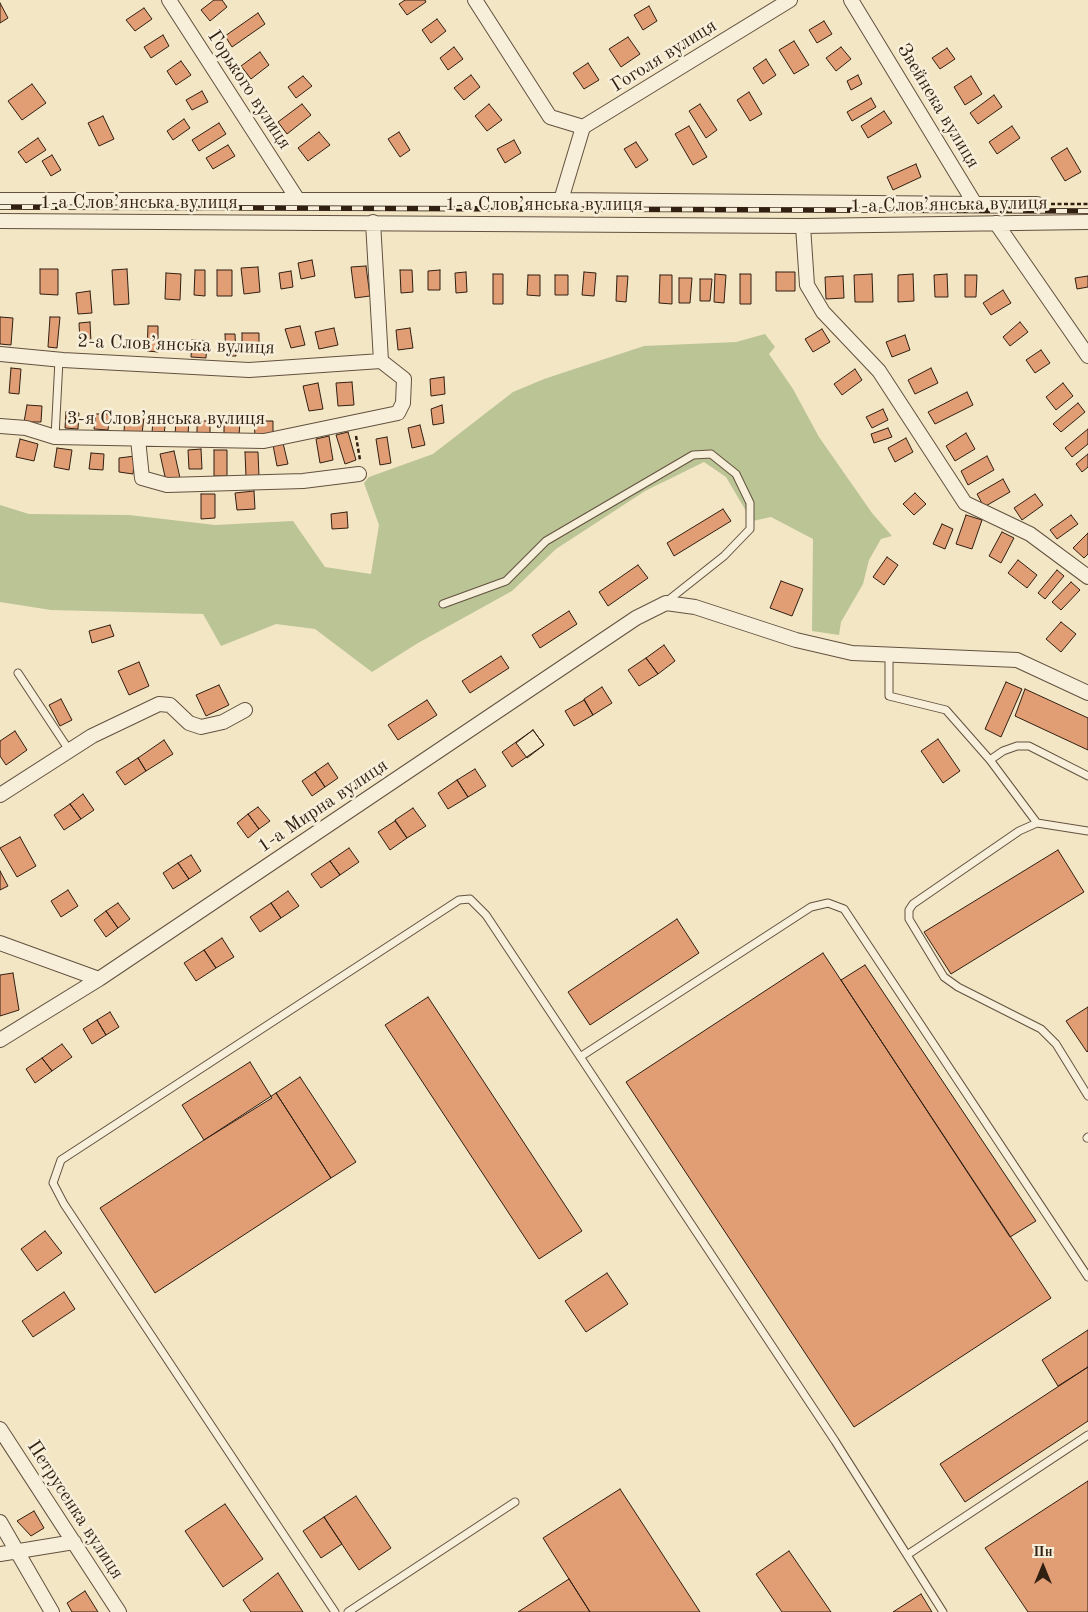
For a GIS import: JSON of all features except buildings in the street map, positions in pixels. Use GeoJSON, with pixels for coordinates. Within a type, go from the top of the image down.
{"type":"FeatureCollection","features":[{"type":"Feature","properties":{"kind":"street","name":"Горького вулиця"},"geometry":{"type":"LineString","coordinates":[[169,0],[298,200]]}},
{"type":"Feature","properties":{"kind":"street"},"geometry":{"type":"LineString","coordinates":[[475,0],[550,117],[584,127],[561,200]]}},
{"type":"Feature","properties":{"kind":"street","name":"Гоголя вулиця"},"geometry":{"type":"LineString","coordinates":[[584,127],[790,0]]}},
{"type":"Feature","properties":{"kind":"street","name":"Звейнека вулиця"},"geometry":{"type":"LineString","coordinates":[[851,0],[975,204]]}},
{"type":"Feature","properties":{"kind":"street"},"geometry":{"type":"LineString","coordinates":[[0,200],[561,200],[1037,204]]}},
{"type":"Feature","properties":{"kind":"street","name":"1-а Слов’янська вулиця"},"geometry":{"type":"LineString","coordinates":[[0,221],[803,226],[1088,222]]}},
{"type":"Feature","properties":{"kind":"street"},"geometry":{"type":"LineString","coordinates":[[373,222],[381,361]]}},
{"type":"Feature","properties":{"kind":"street"},"geometry":{"type":"LineString","coordinates":[[996,223],[1088,356]]}},
{"type":"Feature","properties":{"kind":"street"},"geometry":{"type":"LineString","coordinates":[[803,226],[807,285],[811,292],[823,312],[880,371],[965,504],[1030,534],[1088,577]]}},
{"type":"Feature","properties":{"kind":"street","name":"2-а Слов’янська вулиця"},"geometry":{"type":"LineString","coordinates":[[0,354],[59,360],[249,370],[381,361]]}},
{"type":"Feature","properties":{"kind":"street","name":"3-я Слов’янська вулиця"},"geometry":{"type":"LineString","coordinates":[[0,426],[26,428],[55,437],[264,441],[398,413],[402,403],[404,380],[381,361]]}},
{"type":"Feature","properties":{"kind":"street"},"geometry":{"type":"LineString","coordinates":[[138,439],[142,478],[167,485],[303,481],[359,474]]}},
{"type":"Feature","properties":{"kind":"street"},"geometry":{"type":"LineString","coordinates":[[666,603],[695,607],[796,640],[852,653],[1017,660],[1088,693]]}},
{"type":"Feature","properties":{"kind":"street","name":"1-а Мирна вулиця"},"geometry":{"type":"LineString","coordinates":[[0,1040],[99,979],[636,618],[666,603]]}},
{"type":"Feature","properties":{"kind":"street"},"geometry":{"type":"LineString","coordinates":[[0,796],[92,736],[159,704],[170,706],[189,724],[202,727],[223,722],[245,710]]}},
{"type":"Feature","properties":{"kind":"street"},"geometry":{"type":"LineString","coordinates":[[0,943],[99,979]]}},
{"type":"Feature","properties":{"kind":"street","name":"Петрусенка вулиця"},"geometry":{"type":"LineString","coordinates":[[0,1429],[119,1612]]}},
{"type":"Feature","properties":{"kind":"street"},"geometry":{"type":"LineString","coordinates":[[0,1522],[52,1612]]}},
{"type":"Feature","properties":{"kind":"street"},"geometry":{"type":"LineString","coordinates":[[0,1554],[74,1542]]}},
{"type":"Feature","properties":{"kind":"lane"},"geometry":{"type":"LineString","coordinates":[[55,437],[59,360]]}},
{"type":"Feature","properties":{"kind":"lane"},"geometry":{"type":"LineString","coordinates":[[443,604],[506,581],[546,541],[693,455],[711,454],[736,474],[750,502],[750,529],[724,556],[666,603]]}},
{"type":"Feature","properties":{"kind":"lane"},"geometry":{"type":"LineString","coordinates":[[889,655],[889,696],[946,710],[990,760],[1037,823]]}},
{"type":"Feature","properties":{"kind":"lane"},"geometry":{"type":"LineString","coordinates":[[18,673],[69,750]]}},
{"type":"Feature","properties":{"kind":"lane"},"geometry":{"type":"LineString","coordinates":[[990,760],[1003,751],[1017,746],[1029,746],[1088,776]]}},
{"type":"Feature","properties":{"kind":"lane"},"geometry":{"type":"LineString","coordinates":[[1088,831],[1037,823],[1020,832],[912,904],[909,910],[909,919],[944,977],[958,987],[1041,1029],[1056,1044],[1088,1096]]}},
{"type":"Feature","properties":{"kind":"lane"},"geometry":{"type":"LineString","coordinates":[[335,1612],[64,1204],[53,1183],[61,1160],[459,900],[470,899],[486,915],[835,1441],[944,1612]]}},
{"type":"Feature","properties":{"kind":"lane"},"geometry":{"type":"LineString","coordinates":[[580,1057],[811,907],[828,903],[844,909],[1088,1277]]}},
{"type":"Feature","properties":{"kind":"lane"},"geometry":{"type":"LineString","coordinates":[[908,1555],[1088,1435]]}},
{"type":"Feature","properties":{"kind":"lane"},"geometry":{"type":"LineString","coordinates":[[348,1612],[514,1502]]}},
{"type":"Feature","properties":{"kind":"path"},"geometry":{"type":"LineString","coordinates":[[1037,204],[1088,204]]}},
{"type":"Feature","properties":{"kind":"path"},"geometry":{"type":"LineString","coordinates":[[353,422],[361,453]]}},
{"type":"Feature","properties":{"kind":"green space"},"geometry":{"type":"Polygon","coordinates":[[[765,334],[775,347],[769,354],[793,389],[819,437],[872,513],[892,536],[881,539],[869,560],[863,584],[841,622],[839,635],[812,631],[813,539],[771,517],[748,522],[746,511],[726,477],[704,462],[645,491],[556,549],[512,591],[418,643],[372,672],[315,629],[276,624],[221,646],[203,614],[51,610],[0,602],[0,505],[29,514],[129,515],[215,525],[293,521],[325,567],[371,574],[379,525],[364,483],[369,477],[433,454],[513,392],[544,379],[644,346],[736,342],[765,334]]]}},
{"type":"Feature","properties":{"kind":"railway"},"geometry":{"type":"LineString","coordinates":[[0,207],[1088,211]]}}]}
